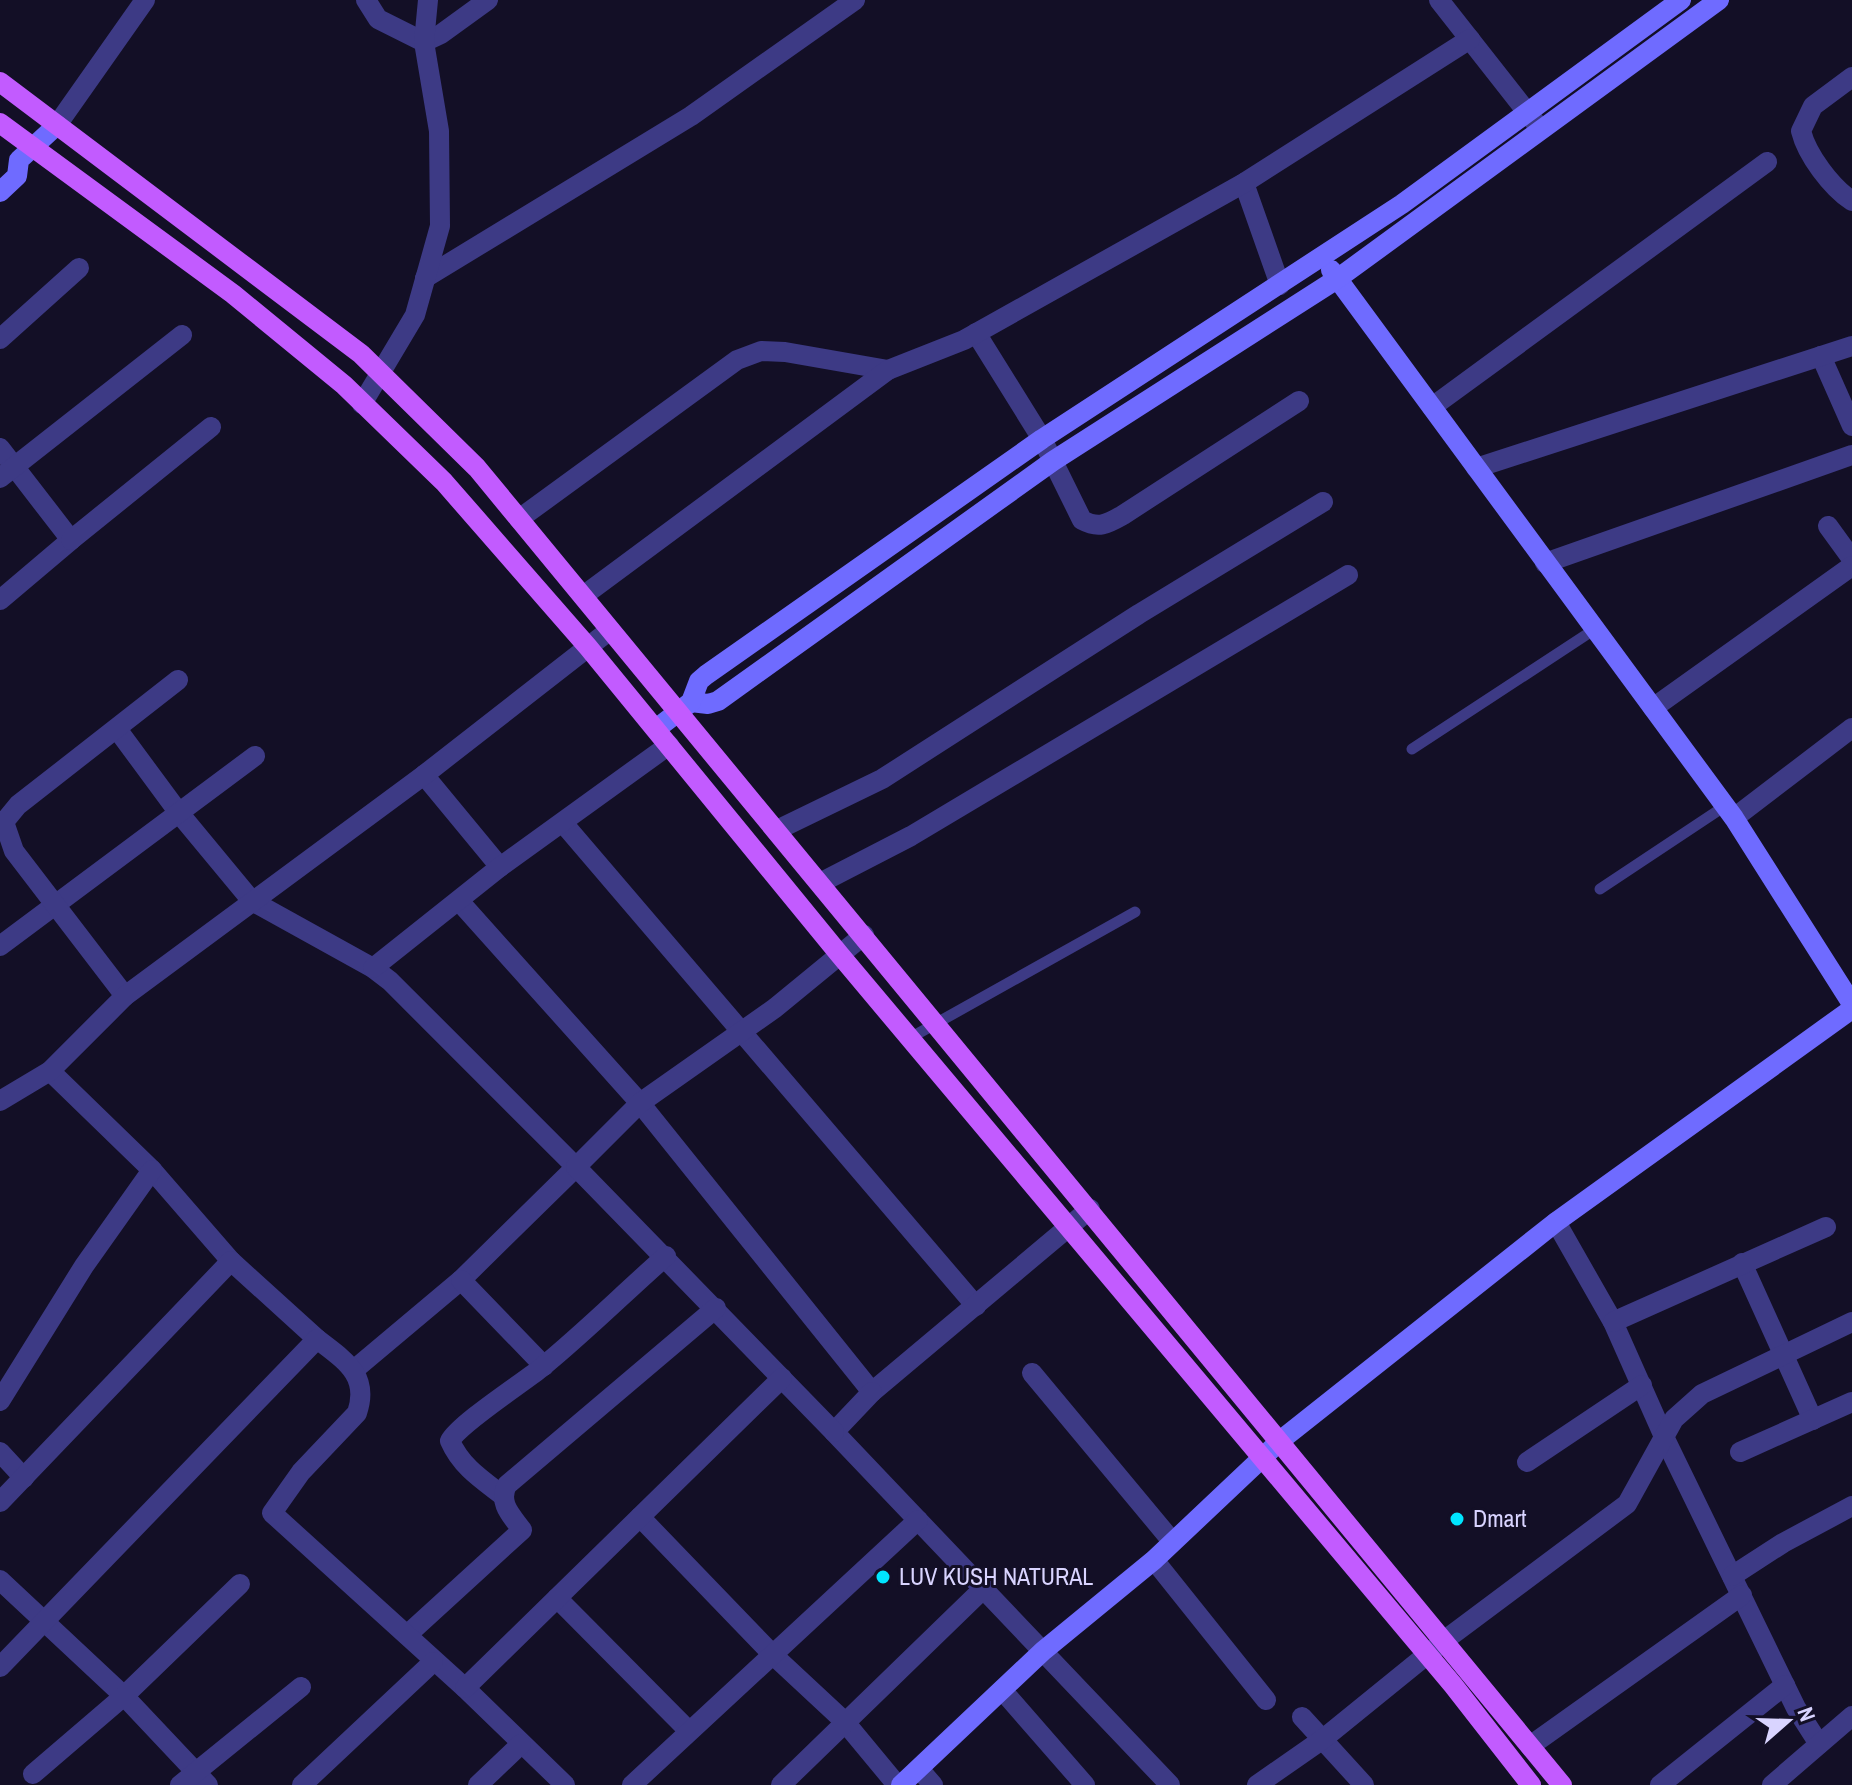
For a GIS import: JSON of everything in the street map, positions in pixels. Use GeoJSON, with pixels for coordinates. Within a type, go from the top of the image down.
{"type":"FeatureCollection","features":[{"type":"Feature","properties":{"kind":"main road"},"geometry":{"type":"LineString","coordinates":[[0,82],[361,354],[477,468],[610,630],[684,708],[820,883],[1562,1785]]}},
{"type":"Feature","properties":{"kind":"main road"},"geometry":{"type":"LineString","coordinates":[[0,123],[17,156],[233,294],[344,385],[444,482],[588,647],[840,955],[1427,1655],[1531,1785]]}},
{"type":"Feature","properties":{"kind":"street"},"geometry":{"type":"LineString","coordinates":[[0,192],[17,176],[17,156],[57,125],[145,0]]}},
{"type":"Feature","properties":{"kind":"street"},"geometry":{"type":"LineString","coordinates":[[366,0],[378,19],[424,42]]}},
{"type":"Feature","properties":{"kind":"street"},"geometry":{"type":"LineString","coordinates":[[362,404],[415,315],[440,226],[439,131],[424,42],[428,0]]}},
{"type":"Feature","properties":{"kind":"street"},"geometry":{"type":"LineString","coordinates":[[424,42],[488,0]]}},
{"type":"Feature","properties":{"kind":"street"},"geometry":{"type":"LineString","coordinates":[[425,278],[691,116],[855,0]]}},
{"type":"Feature","properties":{"kind":"street"},"geometry":{"type":"LineString","coordinates":[[1439,0],[1542,132]]}},
{"type":"Feature","properties":{"kind":"street"},"geometry":{"type":"LineString","coordinates":[[373,968],[500,867],[563,823],[662,737],[706,675],[1042,439],[1402,204],[1681,0]]}},
{"type":"Feature","properties":{"kind":"street"},"geometry":{"type":"LineString","coordinates":[[684,708],[718,701],[1053,461],[1337,279],[1719,0]]}},
{"type":"Feature","properties":{"kind":"street"},"geometry":{"type":"LineString","coordinates":[[583,596],[888,370],[976,333],[1244,183],[1470,39]]}},
{"type":"Feature","properties":{"kind":"street"},"geometry":{"type":"LineString","coordinates":[[1852,77],[1813,106],[1801,131],[1804,143],[1842,195],[1852,201]]}},
{"type":"Feature","properties":{"kind":"street"},"geometry":{"type":"LineString","coordinates":[[1432,407],[1767,162]]}},
{"type":"Feature","properties":{"kind":"street"},"geometry":{"type":"LineString","coordinates":[[1244,183],[1280,285]]}},
{"type":"Feature","properties":{"kind":"street"},"geometry":{"type":"LineString","coordinates":[[640,1517],[772,1654],[844,1721],[899,1785],[926,1778],[1002,1690],[1043,1651],[1154,1560],[1171,1540],[1281,1440],[1556,1222],[1852,1006],[1730,812],[1321,257]]}},
{"type":"Feature","properties":{"kind":"street"},"geometry":{"type":"LineString","coordinates":[[0,339],[79,268]]}},
{"type":"Feature","properties":{"kind":"street"},"geometry":{"type":"LineString","coordinates":[[976,333],[1042,439],[1082,520],[1094,526],[1108,524],[1299,401]]}},
{"type":"Feature","properties":{"kind":"street"},"geometry":{"type":"LineString","coordinates":[[7,472],[182,335]]}},
{"type":"Feature","properties":{"kind":"street"},"geometry":{"type":"LineString","coordinates":[[1476,468],[1852,346]]}},
{"type":"Feature","properties":{"kind":"street"},"geometry":{"type":"LineString","coordinates":[[519,519],[737,360],[761,351],[785,352],[888,370]]}},
{"type":"Feature","properties":{"kind":"street"},"geometry":{"type":"LineString","coordinates":[[1821,356],[1852,426]]}},
{"type":"Feature","properties":{"kind":"street"},"geometry":{"type":"LineString","coordinates":[[0,600],[211,427]]}},
{"type":"Feature","properties":{"kind":"street"},"geometry":{"type":"LineString","coordinates":[[0,448],[7,472],[71,540]]}},
{"type":"Feature","properties":{"kind":"street"},"geometry":{"type":"LineString","coordinates":[[1545,563],[1852,455]]}},
{"type":"Feature","properties":{"kind":"street"},"geometry":{"type":"LineString","coordinates":[[777,830],[882,779],[1139,614],[1323,502]]}},
{"type":"Feature","properties":{"kind":"street"},"geometry":{"type":"LineString","coordinates":[[1828,526],[1852,559]]}},
{"type":"Feature","properties":{"kind":"street"},"geometry":{"type":"LineString","coordinates":[[1653,708],[1852,566]]}},
{"type":"Feature","properties":{"kind":"street"},"geometry":{"type":"LineString","coordinates":[[820,883],[911,836],[1348,575]]}},
{"type":"Feature","properties":{"kind":"street"},"geometry":{"type":"LineString","coordinates":[[0,1101],[50,1071],[125,996],[424,775],[610,630]]}},
{"type":"Feature","properties":{"kind":"street"},"geometry":{"type":"LineString","coordinates":[[125,996],[14,851],[4,822],[18,805],[178,680]]}},
{"type":"Feature","properties":{"kind":"street"},"geometry":{"type":"LineString","coordinates":[[1730,812],[1852,728]]}},
{"type":"Feature","properties":{"kind":"street"},"geometry":{"type":"LineString","coordinates":[[117,729],[179,813],[252,901],[373,968],[666,1256],[1170,1785]]}},
{"type":"Feature","properties":{"kind":"street"},"geometry":{"type":"LineString","coordinates":[[0,946],[255,756]]}},
{"type":"Feature","properties":{"kind":"street"},"geometry":{"type":"LineString","coordinates":[[424,775],[500,867]]}},
{"type":"Feature","properties":{"kind":"street"},"geometry":{"type":"LineString","coordinates":[[563,823],[976,1306]]}},
{"type":"Feature","properties":{"kind":"street"},"geometry":{"type":"LineString","coordinates":[[459,901],[640,1103],[872,1392]]}},
{"type":"Feature","properties":{"kind":"street"},"geometry":{"type":"LineString","coordinates":[[355,1369],[461,1280],[640,1103],[743,1031],[864,935]]}},
{"type":"Feature","properties":{"kind":"street"},"geometry":{"type":"LineString","coordinates":[[50,1071],[152,1170],[231,1261],[355,1369],[362,1388],[357,1413],[301,1472],[272,1513],[465,1688],[565,1785]]}},
{"type":"Feature","properties":{"kind":"street"},"geometry":{"type":"LineString","coordinates":[[0,1401],[84,1266],[152,1170]]}},
{"type":"Feature","properties":{"kind":"street"},"geometry":{"type":"LineString","coordinates":[[834,1432],[872,1392],[1090,1209]]}},
{"type":"Feature","properties":{"kind":"street"},"geometry":{"type":"LineString","coordinates":[[1556,1222],[1613,1322],[1665,1439],[1785,1685],[1819,1744]]}},
{"type":"Feature","properties":{"kind":"street"},"geometry":{"type":"LineString","coordinates":[[1613,1322],[1826,1227]]}},
{"type":"Feature","properties":{"kind":"street"},"geometry":{"type":"LineString","coordinates":[[502,1495],[466,1468],[450,1441],[456,1429],[485,1412],[544,1366],[666,1256]]}},
{"type":"Feature","properties":{"kind":"street"},"geometry":{"type":"LineString","coordinates":[[0,1502],[231,1261]]}},
{"type":"Feature","properties":{"kind":"street"},"geometry":{"type":"LineString","coordinates":[[1742,1263],[1813,1420]]}},
{"type":"Feature","properties":{"kind":"street"},"geometry":{"type":"LineString","coordinates":[[461,1280],[544,1366]]}},
{"type":"Feature","properties":{"kind":"street"},"geometry":{"type":"LineString","coordinates":[[407,1635],[522,1530],[504,1505],[502,1495],[507,1485],[716,1308]]}},
{"type":"Feature","properties":{"kind":"street"},"geometry":{"type":"LineString","coordinates":[[1257,1785],[1323,1739],[1445,1640],[1627,1504],[1674,1419],[1702,1394],[1852,1322]]}},
{"type":"Feature","properties":{"kind":"street"},"geometry":{"type":"LineString","coordinates":[[0,1667],[317,1339]]}},
{"type":"Feature","properties":{"kind":"street"},"geometry":{"type":"LineString","coordinates":[[1032,1373],[1171,1540]]}},
{"type":"Feature","properties":{"kind":"street"},"geometry":{"type":"LineString","coordinates":[[465,1688],[782,1378]]}},
{"type":"Feature","properties":{"kind":"street"},"geometry":{"type":"LineString","coordinates":[[1527,1462],[1642,1385]]}},
{"type":"Feature","properties":{"kind":"street"},"geometry":{"type":"LineString","coordinates":[[1740,1452],[1852,1402]]}},
{"type":"Feature","properties":{"kind":"street"},"geometry":{"type":"LineString","coordinates":[[0,1452],[24,1478]]}},
{"type":"Feature","properties":{"kind":"street"},"geometry":{"type":"LineString","coordinates":[[1732,1576],[1792,1537],[1852,1506]]}},
{"type":"Feature","properties":{"kind":"street"},"geometry":{"type":"LineString","coordinates":[[632,1785],[918,1520]]}},
{"type":"Feature","properties":{"kind":"street"},"geometry":{"type":"LineString","coordinates":[[1154,1560],[1266,1700]]}},
{"type":"Feature","properties":{"kind":"street"},"geometry":{"type":"LineString","coordinates":[[0,1580],[124,1696],[194,1780],[301,1687]]}},
{"type":"Feature","properties":{"kind":"street"},"geometry":{"type":"LineString","coordinates":[[33,1774],[124,1696],[240,1584]]}},
{"type":"Feature","properties":{"kind":"street"},"geometry":{"type":"LineString","coordinates":[[781,1785],[984,1588]]}},
{"type":"Feature","properties":{"kind":"street"},"geometry":{"type":"LineString","coordinates":[[1530,1746],[1742,1595]]}},
{"type":"Feature","properties":{"kind":"street"},"geometry":{"type":"LineString","coordinates":[[557,1598],[688,1730]]}},
{"type":"Feature","properties":{"kind":"street"},"geometry":{"type":"LineString","coordinates":[[302,1785],[433,1662]]}},
{"type":"Feature","properties":{"kind":"street"},"geometry":{"type":"LineString","coordinates":[[1660,1785],[1785,1685]]}},
{"type":"Feature","properties":{"kind":"street"},"geometry":{"type":"LineString","coordinates":[[1002,1690],[1085,1785]]}},
{"type":"Feature","properties":{"kind":"street"},"geometry":{"type":"LineString","coordinates":[[1772,1785],[1852,1716]]}},
{"type":"Feature","properties":{"kind":"street"},"geometry":{"type":"LineString","coordinates":[[1302,1717],[1364,1785]]}},
{"type":"Feature","properties":{"kind":"street"},"geometry":{"type":"LineString","coordinates":[[478,1785],[521,1744]]}},
{"type":"Feature","properties":{"kind":"lane"},"geometry":{"type":"LineString","coordinates":[[1412,749],[1595,629]]}},
{"type":"Feature","properties":{"kind":"lane"},"geometry":{"type":"LineString","coordinates":[[1600,889],[1730,812]]}},
{"type":"Feature","properties":{"kind":"lane"},"geometry":{"type":"LineString","coordinates":[[910,1038],[935,1021],[1135,912]]}},
{"type":"Feature","properties":{"kind":"place","name":"Dmart"},"geometry":{"type":"Point","coordinates":[1457,1519]}},
{"type":"Feature","properties":{"kind":"place","name":"LUV KUSH NATURAL"},"geometry":{"type":"Point","coordinates":[883,1577]}}]}
